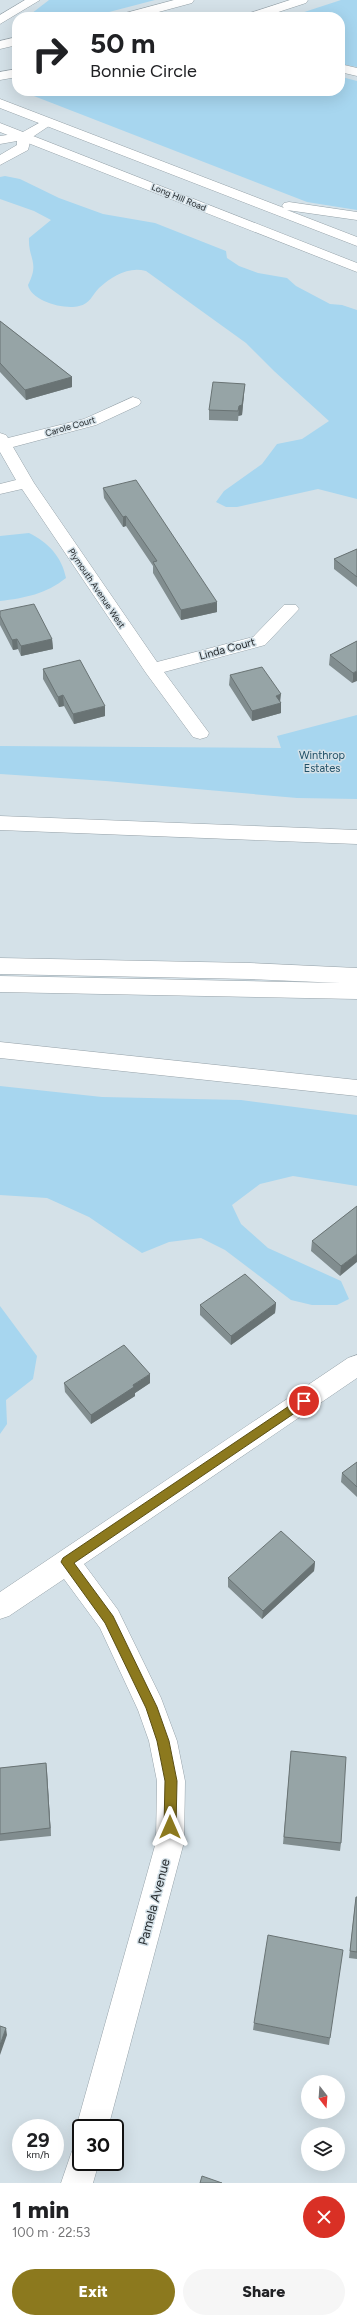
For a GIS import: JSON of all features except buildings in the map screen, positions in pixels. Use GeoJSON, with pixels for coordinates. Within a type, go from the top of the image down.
{"type":"FeatureCollection","features":[{"type":"Feature","properties":{"kind":"main road"},"geometry":{"type":"LineString","coordinates":[[14,12],[34,0]]}},
{"type":"Feature","properties":{"kind":"main road"},"geometry":{"type":"LineString","coordinates":[[144,12],[188,0]]}},
{"type":"Feature","properties":{"kind":"main road"},"geometry":{"type":"LineString","coordinates":[[266,12],[302,0]]}},
{"type":"Feature","properties":{"kind":"main road"},"geometry":{"type":"LineString","coordinates":[[0,20],[12,13]]}},
{"type":"Feature","properties":{"kind":"main road"},"geometry":{"type":"LineString","coordinates":[[0,45],[12,43]]}},
{"type":"Feature","properties":{"kind":"main road"},"geometry":{"type":"LineString","coordinates":[[345,69],[357,72]]}},
{"type":"Feature","properties":{"kind":"main road"},"geometry":{"type":"LineString","coordinates":[[0,78],[12,74]]}},
{"type":"Feature","properties":{"kind":"main road"},"geometry":{"type":"LineString","coordinates":[[0,78],[12,77]]}},
{"type":"Feature","properties":{"kind":"main road"},"geometry":{"type":"LineString","coordinates":[[0,103],[357,242]]}},
{"type":"Feature","properties":{"kind":"main road"},"geometry":{"type":"LineString","coordinates":[[0,140],[25,136],[48,122]]}},
{"type":"Feature","properties":{"kind":"main road","name":"Long Hill Road"},"geometry":{"type":"LineString","coordinates":[[0,126],[357,268]]}},
{"type":"Feature","properties":{"kind":"main road"},"geometry":{"type":"LineString","coordinates":[[0,161],[24,147],[25,136]]}},
{"type":"Feature","properties":{"kind":"main road"},"geometry":{"type":"LineString","coordinates":[[244,198],[357,216]]}},
{"type":"Feature","properties":{"kind":"main road","name":"Carole Court"},"geometry":{"type":"LineString","coordinates":[[2,441],[90,422],[133,402]]}},
{"type":"Feature","properties":{"kind":"main road","name":"Plymouth Avenue West"},"geometry":{"type":"LineString","coordinates":[[2,441],[26,483],[152,669],[200,733]]}},
{"type":"Feature","properties":{"kind":"main road"},"geometry":{"type":"LineString","coordinates":[[0,489],[26,483]]}},
{"type":"Feature","properties":{"kind":"main road","name":"Linda Court"},"geometry":{"type":"LineString","coordinates":[[152,669],[259,641],[290,609]]}},
{"type":"Feature","properties":{"kind":"main road"},"geometry":{"type":"LineString","coordinates":[[0,823],[357,837]]}},
{"type":"Feature","properties":{"kind":"main road"},"geometry":{"type":"LineString","coordinates":[[0,966],[250,971],[357,976]]}},
{"type":"Feature","properties":{"kind":"main road"},"geometry":{"type":"LineString","coordinates":[[0,984],[357,991]]}},
{"type":"Feature","properties":{"kind":"main road"},"geometry":{"type":"LineString","coordinates":[[0,1050],[357,1088]]}},
{"type":"Feature","properties":{"kind":"main road"},"geometry":{"type":"LineString","coordinates":[[0,1608],[357,1365]]}},
{"type":"Feature","properties":{"kind":"main road","name":"Pamela Avenue"},"geometry":{"type":"LineString","coordinates":[[67,1562],[109,1619],[152,1707],[163,1741],[171,1781],[170,1842],[94,2119]]}},
{"type":"Feature","properties":{"kind":"main road"},"geometry":{"type":"LineString","coordinates":[[77,2183],[80,2171]]}},
{"type":"Feature","properties":{"kind":"green space"},"geometry":{"type":"Polygon","coordinates":[[[49,0],[155,0],[109,12],[33,12],[49,0]]]}},
{"type":"Feature","properties":{"kind":"green space"},"geometry":{"type":"Polygon","coordinates":[[[341,0],[357,0],[357,67],[345,65],[345,12],[304,12],[341,0]]]}},
{"type":"Feature","properties":{"kind":"green space"},"geometry":{"type":"Polygon","coordinates":[[[345,78],[357,81],[357,210],[307,202],[34,96],[345,96],[345,78]]]}},
{"type":"Feature","properties":{"kind":"green space"},"geometry":{"type":"Polygon","coordinates":[[[5,176],[20,179],[59,198],[103,214],[155,223],[226,251],[227,258],[239,266],[258,273],[287,278],[296,286],[330,304],[342,305],[357,310],[357,499],[318,489],[237,507],[226,507],[216,502],[224,491],[262,464],[277,444],[302,439],[329,421],[274,371],[246,343],[146,271],[133,270],[115,276],[99,288],[86,303],[79,306],[65,307],[49,303],[35,296],[30,291],[28,285],[33,271],[29,238],[51,220],[34,211],[0,199],[0,177],[5,176]]]}},
{"type":"Feature","properties":{"kind":"green space"},"geometry":{"type":"Polygon","coordinates":[[[29,533],[42,541],[58,557],[66,578],[43,592],[0,601],[0,536],[29,533]]]}},
{"type":"Feature","properties":{"kind":"green space","name":"Winthrop Estates"},"geometry":{"type":"Polygon","coordinates":[[[357,715],[357,799],[297,798],[106,781],[0,774],[0,746],[281,748],[277,736],[357,715]]]}},
{"type":"Feature","properties":{"kind":"green space"},"geometry":{"type":"Polygon","coordinates":[[[0,1086],[102,1097],[241,1100],[357,1115],[357,1186],[293,1176],[260,1184],[232,1205],[241,1224],[268,1248],[341,1281],[349,1299],[337,1305],[312,1305],[291,1300],[225,1250],[201,1238],[169,1242],[142,1253],[89,1217],[47,1198],[0,1195],[0,1086]]]}},
{"type":"Feature","properties":{"kind":"green space"},"geometry":{"type":"Polygon","coordinates":[[[0,1306],[37,1356],[33,1379],[6,1400],[7,1424],[0,1434],[0,1306]]]}},
{"type":"Feature","properties":{"kind":"route"},"geometry":{"type":"LineString","coordinates":[[170,1827],[171,1781],[163,1741],[152,1707],[109,1619],[67,1562],[304,1401]]}}]}
